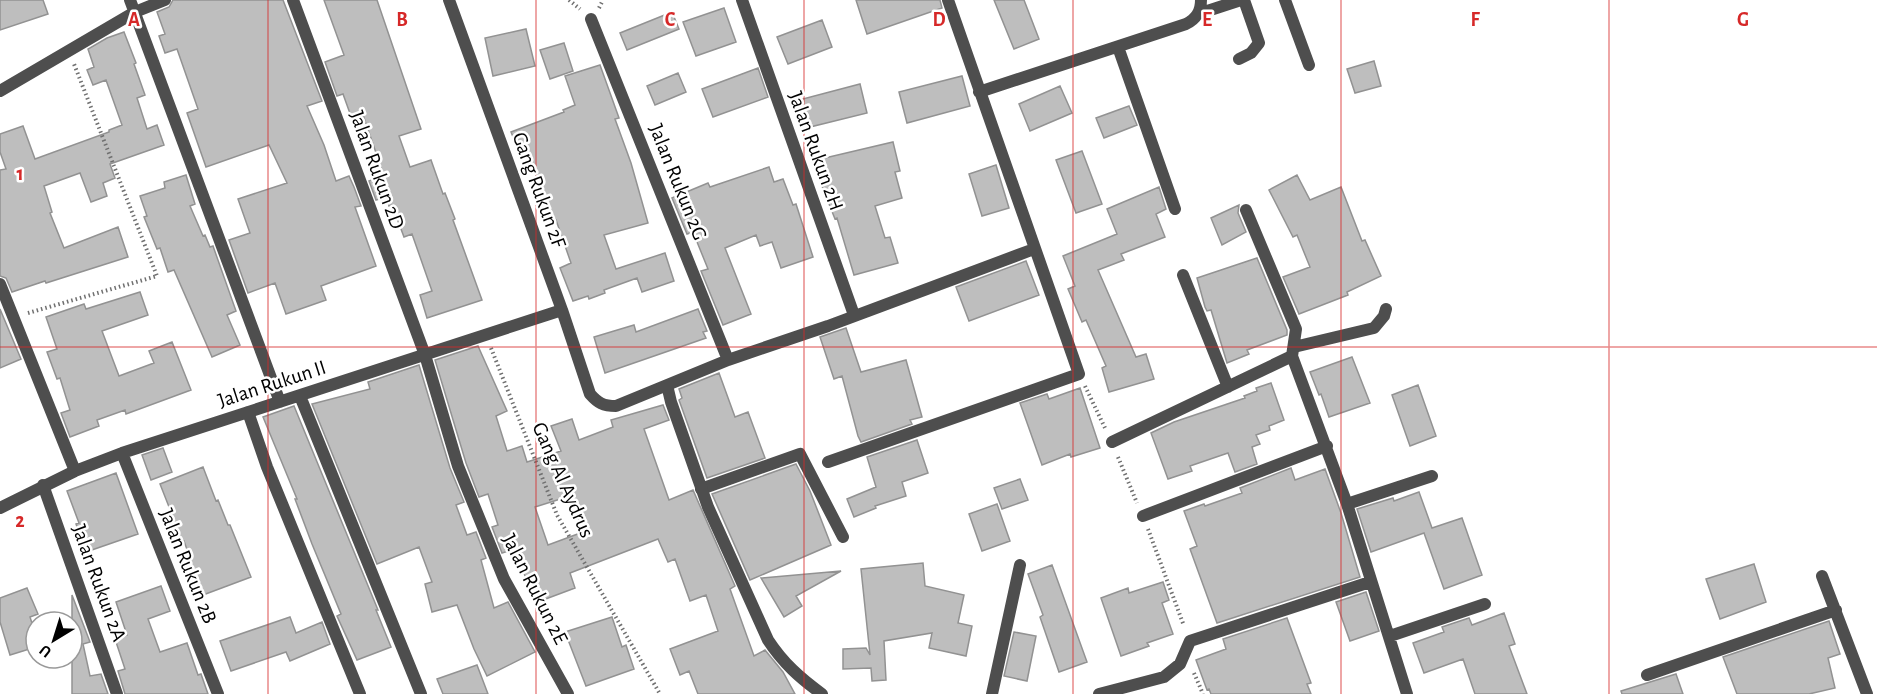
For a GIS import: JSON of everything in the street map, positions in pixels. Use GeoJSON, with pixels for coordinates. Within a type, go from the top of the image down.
{"type":"FeatureCollection","features":[{"type":"Feature","properties":{"kind":"street"},"geometry":{"type":"LineString","coordinates":[[130,0],[280,402]]}},
{"type":"Feature","properties":{"kind":"street"},"geometry":{"type":"LineString","coordinates":[[0,90],[135,12],[165,0]]}},
{"type":"Feature","properties":{"kind":"street","name":"Jalan Rukun 2D"},"geometry":{"type":"LineString","coordinates":[[293,0],[425,355],[458,466]]}},
{"type":"Feature","properties":{"kind":"street","name":"Gang Rukun 2F"},"geometry":{"type":"LineString","coordinates":[[449,0],[562,310],[590,394],[598,403],[605,406],[616,406],[667,385]]}},
{"type":"Feature","properties":{"kind":"street","name":"Jalan Rukun 2H"},"geometry":{"type":"LineString","coordinates":[[742,0],[854,315]]}},
{"type":"Feature","properties":{"kind":"street"},"geometry":{"type":"LineString","coordinates":[[828,462],[1079,374],[948,0]]}},
{"type":"Feature","properties":{"kind":"street"},"geometry":{"type":"LineString","coordinates":[[979,92],[1186,24],[1193,21],[1198,14],[1202,0]]}},
{"type":"Feature","properties":{"kind":"street"},"geometry":{"type":"LineString","coordinates":[[1198,14],[1243,0],[1259,43],[1251,53],[1239,59]]}},
{"type":"Feature","properties":{"kind":"street"},"geometry":{"type":"LineString","coordinates":[[1285,0],[1309,65]]}},
{"type":"Feature","properties":{"kind":"street","name":"Jalan Rukun 2G"},"geometry":{"type":"LineString","coordinates":[[591,19],[728,360]]}},
{"type":"Feature","properties":{"kind":"street"},"geometry":{"type":"LineString","coordinates":[[1118,47],[1175,209]]}},
{"type":"Feature","properties":{"kind":"street"},"geometry":{"type":"LineString","coordinates":[[1246,210],[1296,328],[1295,361],[1347,504],[1407,694]]}},
{"type":"Feature","properties":{"kind":"street"},"geometry":{"type":"LineString","coordinates":[[822,694],[793,672],[768,640],[701,489],[667,385],[728,360],[828,326],[1034,249]]}},
{"type":"Feature","properties":{"kind":"street"},"geometry":{"type":"LineString","coordinates":[[1183,275],[1228,387]]}},
{"type":"Feature","properties":{"kind":"street"},"geometry":{"type":"LineString","coordinates":[[0,284],[75,471]]}},
{"type":"Feature","properties":{"kind":"street"},"geometry":{"type":"LineString","coordinates":[[1112,442],[1228,387],[1374,328],[1384,316],[1386,309]]}},
{"type":"Feature","properties":{"kind":"street","name":"Jalan Rukun II"},"geometry":{"type":"LineString","coordinates":[[0,508],[43,485],[122,453],[562,310]]}},
{"type":"Feature","properties":{"kind":"street"},"geometry":{"type":"LineString","coordinates":[[300,396],[421,694]]}},
{"type":"Feature","properties":{"kind":"street"},"geometry":{"type":"LineString","coordinates":[[248,412],[267,467],[360,694]]}},
{"type":"Feature","properties":{"kind":"street"},"geometry":{"type":"LineString","coordinates":[[1143,516],[1327,446]]}},
{"type":"Feature","properties":{"kind":"street","name":"Jalan Rukun 2B"},"geometry":{"type":"LineString","coordinates":[[122,453],[218,694]]}},
{"type":"Feature","properties":{"kind":"street"},"geometry":{"type":"LineString","coordinates":[[701,489],[800,453],[843,537]]}},
{"type":"Feature","properties":{"kind":"street","name":"Jalan Rukun 2E"},"geometry":{"type":"LineString","coordinates":[[458,466],[504,579],[568,694]]}},
{"type":"Feature","properties":{"kind":"street"},"geometry":{"type":"LineString","coordinates":[[1347,504],[1432,476]]}},
{"type":"Feature","properties":{"kind":"street","name":"Jalan Rukun 2A"},"geometry":{"type":"LineString","coordinates":[[43,485],[117,694]]}},
{"type":"Feature","properties":{"kind":"street"},"geometry":{"type":"LineString","coordinates":[[992,694],[1020,565]]}},
{"type":"Feature","properties":{"kind":"street"},"geometry":{"type":"LineString","coordinates":[[1822,576],[1867,694]]}},
{"type":"Feature","properties":{"kind":"street"},"geometry":{"type":"LineString","coordinates":[[1099,694],[1164,677],[1180,664],[1190,641],[1370,582]]}},
{"type":"Feature","properties":{"kind":"street"},"geometry":{"type":"LineString","coordinates":[[1390,636],[1485,604]]}},
{"type":"Feature","properties":{"kind":"street"},"geometry":{"type":"LineString","coordinates":[[1647,675],[1836,610]]}},
{"type":"Feature","properties":{"kind":"path"},"geometry":{"type":"LineString","coordinates":[[13,317],[156,276],[69,51]]}},
{"type":"Feature","properties":{"kind":"path","name":"Gang Al Aydrus"},"geometry":{"type":"LineString","coordinates":[[487,335],[557,515],[660,694]]}},
{"type":"Feature","properties":{"kind":"path"},"geometry":{"type":"LineString","coordinates":[[1079,374],[1112,442]]}},
{"type":"Feature","properties":{"kind":"path"},"geometry":{"type":"LineString","coordinates":[[1125,474],[1190,641]]}},
{"type":"Feature","properties":{"kind":"building"},"geometry":{"type":"Polygon","coordinates":[[[0,0],[43,0],[48,14],[0,30],[0,0]]]}},
{"type":"Feature","properties":{"kind":"building"},"geometry":{"type":"Polygon","coordinates":[[[173,0],[283,0],[322,101],[307,106],[336,181],[349,176],[354,187],[361,206],[355,207],[376,266],[321,286],[326,300],[286,314],[275,283],[248,293],[229,240],[250,233],[238,199],[287,183],[269,145],[206,167],[187,113],[198,109],[177,49],[165,53],[159,36],[165,34],[157,12],[169,7],[173,0]]]}},
{"type":"Feature","properties":{"kind":"building"},"geometry":{"type":"Polygon","coordinates":[[[324,0],[377,0],[421,129],[399,136],[410,167],[431,160],[455,219],[453,220],[482,300],[427,318],[420,295],[432,291],[412,234],[404,237],[392,205],[389,206],[386,197],[376,200],[369,181],[384,176],[363,115],[352,119],[343,94],[337,96],[325,62],[344,55],[324,0]]]}},
{"type":"Feature","properties":{"kind":"building"},"geometry":{"type":"Polygon","coordinates":[[[856,0],[940,0],[942,8],[867,34],[856,0]]]}},
{"type":"Feature","properties":{"kind":"building"},"geometry":{"type":"Polygon","coordinates":[[[994,0],[1024,0],[1039,39],[1014,49],[994,0]]]}},
{"type":"Feature","properties":{"kind":"building"},"geometry":{"type":"Polygon","coordinates":[[[724,8],[736,42],[696,56],[683,22],[724,8]]]}},
{"type":"Feature","properties":{"kind":"building"},"geometry":{"type":"Polygon","coordinates":[[[672,12],[679,29],[627,50],[620,33],[672,12]]]}},
{"type":"Feature","properties":{"kind":"building"},"geometry":{"type":"Polygon","coordinates":[[[822,20],[832,47],[788,64],[777,37],[822,20]]]}},
{"type":"Feature","properties":{"kind":"building"},"geometry":{"type":"Polygon","coordinates":[[[526,29],[535,66],[493,76],[485,38],[526,29]]]}},
{"type":"Feature","properties":{"kind":"building"},"geometry":{"type":"Polygon","coordinates":[[[124,32],[145,95],[137,98],[147,129],[157,125],[164,145],[110,164],[115,178],[103,183],[107,196],[91,202],[80,173],[44,186],[52,212],[50,213],[64,248],[118,227],[128,257],[12,292],[6,278],[0,276],[0,170],[6,169],[0,152],[0,134],[23,126],[35,159],[122,125],[106,80],[93,85],[87,70],[94,67],[88,49],[107,38],[124,32]]]}},
{"type":"Feature","properties":{"kind":"building"},"geometry":{"type":"Polygon","coordinates":[[[564,43],[573,71],[550,79],[540,50],[564,43]]]}},
{"type":"Feature","properties":{"kind":"building"},"geometry":{"type":"Polygon","coordinates":[[[1374,61],[1381,86],[1355,93],[1347,69],[1374,61]]]}},
{"type":"Feature","properties":{"kind":"building"},"geometry":{"type":"Polygon","coordinates":[[[600,65],[619,118],[615,119],[631,163],[648,223],[604,235],[616,269],[665,253],[674,281],[642,292],[637,278],[604,290],[605,293],[589,299],[588,296],[573,301],[560,268],[571,263],[556,220],[549,222],[541,198],[544,198],[531,162],[524,164],[511,132],[564,112],[563,110],[575,105],[565,76],[600,65]]]}},
{"type":"Feature","properties":{"kind":"building"},"geometry":{"type":"Polygon","coordinates":[[[758,68],[768,97],[713,117],[702,89],[758,68]]]}},
{"type":"Feature","properties":{"kind":"building"},"geometry":{"type":"Polygon","coordinates":[[[678,73],[686,92],[655,105],[647,86],[678,73]]]}},
{"type":"Feature","properties":{"kind":"building"},"geometry":{"type":"Polygon","coordinates":[[[962,76],[970,106],[907,123],[899,92],[962,76]]]}},
{"type":"Feature","properties":{"kind":"building"},"geometry":{"type":"Polygon","coordinates":[[[860,84],[867,113],[806,128],[799,100],[860,84]]]}},
{"type":"Feature","properties":{"kind":"building"},"geometry":{"type":"Polygon","coordinates":[[[1060,86],[1072,113],[1030,131],[1019,104],[1060,86]]]}},
{"type":"Feature","properties":{"kind":"building"},"geometry":{"type":"Polygon","coordinates":[[[1129,106],[1137,125],[1104,138],[1096,118],[1129,106]]]}},
{"type":"Feature","properties":{"kind":"building"},"geometry":{"type":"Polygon","coordinates":[[[893,142],[900,171],[895,172],[902,198],[875,206],[885,238],[890,237],[898,263],[854,275],[837,218],[835,219],[812,161],[893,142]]]}},
{"type":"Feature","properties":{"kind":"building"},"geometry":{"type":"Polygon","coordinates":[[[1082,151],[1102,204],[1076,213],[1056,160],[1082,151]]]}},
{"type":"Feature","properties":{"kind":"building"},"geometry":{"type":"Polygon","coordinates":[[[996,165],[1009,208],[982,216],[969,174],[996,165]]]}},
{"type":"Feature","properties":{"kind":"building"},"geometry":{"type":"Polygon","coordinates":[[[769,167],[774,182],[783,179],[793,205],[796,204],[813,257],[781,268],[772,242],[760,246],[756,235],[725,248],[751,314],[723,325],[701,271],[708,269],[693,232],[687,234],[672,198],[708,183],[710,187],[769,167]]]}},
{"type":"Feature","properties":{"kind":"building"},"geometry":{"type":"Polygon","coordinates":[[[186,175],[195,204],[190,206],[203,236],[205,235],[210,247],[213,246],[236,311],[227,315],[240,345],[212,357],[174,270],[168,272],[160,248],[157,249],[144,217],[147,216],[140,196],[165,188],[164,182],[186,175]]]}},
{"type":"Feature","properties":{"kind":"building"},"geometry":{"type":"Polygon","coordinates":[[[1297,175],[1310,200],[1341,187],[1362,241],[1365,240],[1381,276],[1347,292],[1348,295],[1299,314],[1283,277],[1310,267],[1297,235],[1293,237],[1269,190],[1297,175]]]}},
{"type":"Feature","properties":{"kind":"building"},"geometry":{"type":"Polygon","coordinates":[[[1159,187],[1166,209],[1156,214],[1165,237],[1121,254],[1124,260],[1098,270],[1136,357],[1146,354],[1154,379],[1109,392],[1102,368],[1106,366],[1086,320],[1082,322],[1068,289],[1075,286],[1063,256],[1117,234],[1107,209],[1159,187]]]}},
{"type":"Feature","properties":{"kind":"building"},"geometry":{"type":"Polygon","coordinates":[[[1239,205],[1238,213],[1246,232],[1222,245],[1211,218],[1239,205]]]}},
{"type":"Feature","properties":{"kind":"building"},"geometry":{"type":"Polygon","coordinates":[[[1257,258],[1287,330],[1287,335],[1247,350],[1249,354],[1227,363],[1211,310],[1207,311],[1205,307],[1197,278],[1257,258]]]}},
{"type":"Feature","properties":{"kind":"building"},"geometry":{"type":"Polygon","coordinates":[[[1026,261],[1039,295],[969,321],[956,287],[1026,261]]]}},
{"type":"Feature","properties":{"kind":"building"},"geometry":{"type":"Polygon","coordinates":[[[140,292],[148,315],[102,331],[119,376],[154,363],[149,351],[172,342],[191,390],[126,414],[125,410],[97,420],[99,426],[70,437],[61,413],[70,410],[60,378],[57,379],[47,352],[57,349],[46,317],[84,304],[86,309],[140,292]]]}},
{"type":"Feature","properties":{"kind":"building"},"geometry":{"type":"Polygon","coordinates":[[[0,309],[21,359],[0,368],[0,309]]]}},
{"type":"Feature","properties":{"kind":"building"},"geometry":{"type":"Polygon","coordinates":[[[698,309],[707,331],[703,332],[706,338],[605,373],[594,337],[634,325],[636,332],[698,309]]]}},
{"type":"Feature","properties":{"kind":"building"},"geometry":{"type":"Polygon","coordinates":[[[846,328],[861,372],[906,360],[922,417],[910,420],[912,424],[861,442],[842,376],[834,379],[820,337],[846,328]]]}},
{"type":"Feature","properties":{"kind":"building"},"geometry":{"type":"Polygon","coordinates":[[[478,346],[507,411],[496,416],[507,451],[522,446],[527,462],[561,451],[551,426],[572,419],[579,440],[613,427],[611,420],[663,405],[669,420],[644,429],[669,500],[693,490],[735,586],[730,589],[754,656],[765,650],[783,672],[795,694],[698,694],[689,671],[680,675],[670,649],[718,631],[706,595],[690,601],[675,559],[668,562],[658,539],[570,573],[575,588],[535,603],[515,549],[502,553],[492,527],[498,525],[488,494],[479,497],[466,463],[435,360],[478,346]],[[570,496],[535,507],[548,545],[583,532],[570,496]]]}},
{"type":"Feature","properties":{"kind":"building"},"geometry":{"type":"Polygon","coordinates":[[[1352,357],[1370,403],[1329,417],[1310,372],[1352,357]]]}},
{"type":"Feature","properties":{"kind":"building"},"geometry":{"type":"Polygon","coordinates":[[[419,365],[450,468],[464,502],[456,505],[467,535],[476,532],[486,558],[481,560],[494,608],[508,602],[535,652],[487,676],[457,605],[432,612],[425,584],[432,582],[419,547],[377,564],[312,404],[370,389],[368,382],[419,365]]]}},
{"type":"Feature","properties":{"kind":"building"},"geometry":{"type":"Polygon","coordinates":[[[719,373],[735,417],[748,412],[765,458],[707,478],[679,400],[682,398],[679,389],[719,373]]]}},
{"type":"Feature","properties":{"kind":"building"},"geometry":{"type":"Polygon","coordinates":[[[1271,383],[1284,420],[1269,426],[1270,430],[1256,435],[1260,444],[1252,447],[1257,464],[1235,472],[1228,453],[1190,466],[1192,471],[1168,479],[1151,433],[1174,422],[1245,398],[1244,396],[1257,391],[1256,388],[1271,383]]]}},
{"type":"Feature","properties":{"kind":"building"},"geometry":{"type":"Polygon","coordinates":[[[1418,385],[1436,436],[1410,446],[1392,395],[1418,385]]]}},
{"type":"Feature","properties":{"kind":"building"},"geometry":{"type":"Polygon","coordinates":[[[1080,388],[1100,448],[1071,457],[1070,454],[1042,465],[1020,403],[1047,394],[1049,399],[1080,388]]]}},
{"type":"Feature","properties":{"kind":"building"},"geometry":{"type":"Polygon","coordinates":[[[294,406],[391,647],[357,660],[337,616],[341,614],[263,417],[294,406]]]}},
{"type":"Feature","properties":{"kind":"building"},"geometry":{"type":"Polygon","coordinates":[[[917,440],[928,473],[902,482],[906,496],[875,506],[876,508],[854,517],[847,499],[876,487],[867,457],[917,440]]]}},
{"type":"Feature","properties":{"kind":"building"},"geometry":{"type":"Polygon","coordinates":[[[163,448],[172,472],[151,480],[142,455],[163,448]]]}},
{"type":"Feature","properties":{"kind":"building"},"geometry":{"type":"Polygon","coordinates":[[[796,464],[810,491],[831,545],[750,580],[712,494],[796,464]]]}},
{"type":"Feature","properties":{"kind":"building"},"geometry":{"type":"Polygon","coordinates":[[[203,467],[251,577],[203,595],[184,541],[177,544],[166,520],[173,517],[160,484],[203,467]]]}},
{"type":"Feature","properties":{"kind":"building"},"geometry":{"type":"Polygon","coordinates":[[[1291,468],[1295,480],[1325,469],[1360,577],[1217,623],[1190,549],[1197,546],[1184,511],[1242,493],[1240,488],[1291,468]]]}},
{"type":"Feature","properties":{"kind":"building"},"geometry":{"type":"Polygon","coordinates":[[[116,473],[138,534],[86,552],[76,524],[79,523],[67,491],[116,473]]]}},
{"type":"Feature","properties":{"kind":"building"},"geometry":{"type":"Polygon","coordinates":[[[1020,479],[1028,500],[1002,509],[994,488],[1020,479]]]}},
{"type":"Feature","properties":{"kind":"building"},"geometry":{"type":"Polygon","coordinates":[[[1419,492],[1432,528],[1462,518],[1482,575],[1444,589],[1424,533],[1371,552],[1357,509],[1393,498],[1394,501],[1419,492]]]}},
{"type":"Feature","properties":{"kind":"building"},"geometry":{"type":"Polygon","coordinates":[[[997,504],[1010,541],[982,551],[969,514],[997,504]]]}},
{"type":"Feature","properties":{"kind":"building"},"geometry":{"type":"Polygon","coordinates":[[[923,563],[925,586],[964,595],[958,623],[972,626],[966,656],[929,648],[932,633],[884,641],[886,680],[872,681],[871,668],[843,669],[843,649],[866,648],[870,655],[861,569],[923,563]]]}},
{"type":"Feature","properties":{"kind":"building"},"geometry":{"type":"Polygon","coordinates":[[[1754,564],[1766,602],[1720,619],[1706,579],[1754,564]]]}},
{"type":"Feature","properties":{"kind":"building"},"geometry":{"type":"Polygon","coordinates":[[[1052,565],[1087,662],[1059,672],[1040,617],[1043,615],[1028,574],[1052,565]]]}},
{"type":"Feature","properties":{"kind":"building"},"geometry":{"type":"Polygon","coordinates":[[[841,571],[796,596],[802,606],[784,617],[761,578],[841,571]]]}},
{"type":"Feature","properties":{"kind":"building"},"geometry":{"type":"Polygon","coordinates":[[[1163,582],[1169,600],[1162,603],[1173,634],[1147,643],[1149,646],[1121,656],[1101,598],[1128,588],[1129,593],[1163,582]]]}},
{"type":"Feature","properties":{"kind":"building"},"geometry":{"type":"Polygon","coordinates":[[[161,586],[170,611],[148,619],[160,652],[187,643],[198,675],[201,674],[208,694],[125,694],[118,671],[125,669],[115,639],[127,635],[116,602],[161,586]]]}},
{"type":"Feature","properties":{"kind":"building"},"geometry":{"type":"Polygon","coordinates":[[[27,588],[36,610],[24,610],[24,651],[10,655],[0,622],[0,598],[27,588]]]}},
{"type":"Feature","properties":{"kind":"building"},"geometry":{"type":"Polygon","coordinates":[[[1366,592],[1379,631],[1350,641],[1336,602],[1366,592]]]}},
{"type":"Feature","properties":{"kind":"building"},"geometry":{"type":"Polygon","coordinates":[[[72,595],[78,610],[72,610],[72,595]]]}},
{"type":"Feature","properties":{"kind":"building"},"geometry":{"type":"Polygon","coordinates":[[[1504,613],[1515,644],[1509,646],[1527,694],[1475,694],[1463,659],[1424,673],[1413,643],[1444,632],[1442,627],[1469,618],[1472,625],[1504,613]]]}},
{"type":"Feature","properties":{"kind":"building"},"geometry":{"type":"Polygon","coordinates":[[[290,617],[296,633],[322,622],[330,644],[290,661],[286,652],[231,671],[220,641],[290,617]]]}},
{"type":"Feature","properties":{"kind":"building"},"geometry":{"type":"Polygon","coordinates":[[[612,617],[622,647],[626,645],[634,669],[586,686],[565,632],[612,617]]]}},
{"type":"Feature","properties":{"kind":"building"},"geometry":{"type":"Polygon","coordinates":[[[1287,618],[1311,683],[1307,684],[1311,694],[1211,694],[1209,689],[1207,690],[1196,660],[1226,649],[1223,639],[1287,618]]]}},
{"type":"Feature","properties":{"kind":"building"},"geometry":{"type":"Polygon","coordinates":[[[1829,621],[1840,654],[1828,658],[1835,688],[1809,694],[1737,694],[1723,657],[1829,621]]]}},
{"type":"Feature","properties":{"kind":"building"},"geometry":{"type":"Polygon","coordinates":[[[84,626],[90,642],[84,644],[84,626]]]}},
{"type":"Feature","properties":{"kind":"building"},"geometry":{"type":"Polygon","coordinates":[[[1014,632],[1036,636],[1027,681],[1004,676],[1014,632]]]}},
{"type":"Feature","properties":{"kind":"building"},"geometry":{"type":"Polygon","coordinates":[[[84,649],[90,676],[101,674],[108,694],[72,694],[72,670],[84,670],[84,649]]]}},
{"type":"Feature","properties":{"kind":"building"},"geometry":{"type":"Polygon","coordinates":[[[477,665],[488,694],[443,694],[437,679],[477,665]]]}},
{"type":"Feature","properties":{"kind":"building"},"geometry":{"type":"Polygon","coordinates":[[[1676,674],[1683,694],[1622,694],[1621,691],[1676,674]]]}}]}
